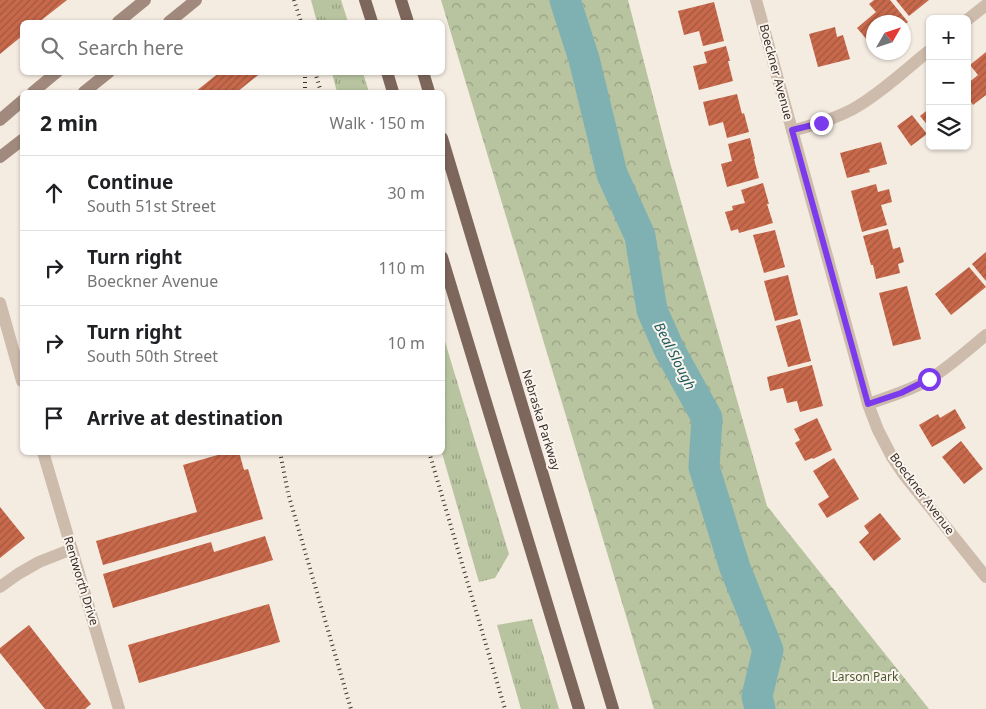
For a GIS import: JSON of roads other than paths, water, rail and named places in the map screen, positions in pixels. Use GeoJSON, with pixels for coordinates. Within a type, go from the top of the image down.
{"type":"FeatureCollection","features":[{"type":"Feature","properties":{"kind":"main road"},"geometry":{"type":"LineString","coordinates":[[120,20],[145,0]]}},
{"type":"Feature","properties":{"kind":"main road"},"geometry":{"type":"LineString","coordinates":[[171,20],[196,0]]}},
{"type":"Feature","properties":{"kind":"main road"},"geometry":{"type":"LineString","coordinates":[[365,0],[371,20]]}},
{"type":"Feature","properties":{"kind":"main road"},"geometry":{"type":"LineString","coordinates":[[401,0],[407,20]]}},
{"type":"Feature","properties":{"kind":"main road"},"geometry":{"type":"LineString","coordinates":[[35,90],[53,75]]}},
{"type":"Feature","properties":{"kind":"main road"},"geometry":{"type":"LineString","coordinates":[[86,90],[105,75]]}},
{"type":"Feature","properties":{"kind":"main road"},"geometry":{"type":"LineString","coordinates":[[388,75],[392,90]]}},
{"type":"Feature","properties":{"kind":"main road"},"geometry":{"type":"LineString","coordinates":[[424,75],[428,90]]}},
{"type":"Feature","properties":{"kind":"main road"},"geometry":{"type":"LineString","coordinates":[[0,120],[20,103]]}},
{"type":"Feature","properties":{"kind":"main road"},"geometry":{"type":"LineString","coordinates":[[0,157],[20,142]]}},
{"type":"Feature","properties":{"kind":"main road","name":"Nebraska Parkway"},"geometry":{"type":"LineString","coordinates":[[445,148],[613,709]]}},
{"type":"Feature","properties":{"kind":"main road"},"geometry":{"type":"LineString","coordinates":[[445,267],[579,709]]}},
{"type":"Feature","properties":{"kind":"street","name":"Boeckner Avenue"},"geometry":{"type":"LineString","coordinates":[[756,0],[868,404],[878,430],[892,457],[905,476],[986,577]]}},
{"type":"Feature","properties":{"kind":"street"},"geometry":{"type":"LineString","coordinates":[[971,17],[986,5]]}},
{"type":"Feature","properties":{"kind":"street"},"geometry":{"type":"LineString","coordinates":[[792,130],[821,123],[853,108],[871,97],[926,53]]}},
{"type":"Feature","properties":{"kind":"street"},"geometry":{"type":"LineString","coordinates":[[0,304],[20,374]]}},
{"type":"Feature","properties":{"kind":"street"},"geometry":{"type":"LineString","coordinates":[[868,404],[901,393],[929,379],[986,335]]}},
{"type":"Feature","properties":{"kind":"street","name":"Rentworth Drive"},"geometry":{"type":"LineString","coordinates":[[44,455],[119,709]]}},
{"type":"Feature","properties":{"kind":"street"},"geometry":{"type":"LineString","coordinates":[[0,588],[18,574],[39,562],[72,549]]}},
{"type":"Feature","properties":{"kind":"waterway","name":"Beal Slough"},"geometry":{"type":"LineString","coordinates":[[565,0],[584,59],[612,174],[640,236],[652,310],[669,349],[707,418],[704,467],[735,568],[768,650],[757,696],[760,709]]}},
{"type":"Feature","properties":{"kind":"railway"},"geometry":{"type":"LineString","coordinates":[[294,0],[300,20]]}},
{"type":"Feature","properties":{"kind":"railway"},"geometry":{"type":"LineString","coordinates":[[305,75],[305,90]]}},
{"type":"Feature","properties":{"kind":"railway"},"geometry":{"type":"LineString","coordinates":[[316,75],[320,90]]}},
{"type":"Feature","properties":{"kind":"railway"},"geometry":{"type":"LineString","coordinates":[[281,455],[288,493],[351,709]]}},
{"type":"Feature","properties":{"kind":"railway"},"geometry":{"type":"LineString","coordinates":[[430,455],[505,709]]}},
{"type":"Feature","properties":{"kind":"park label","name":"Larson Park"},"geometry":{"type":"Point","coordinates":[865,677]}}]}
